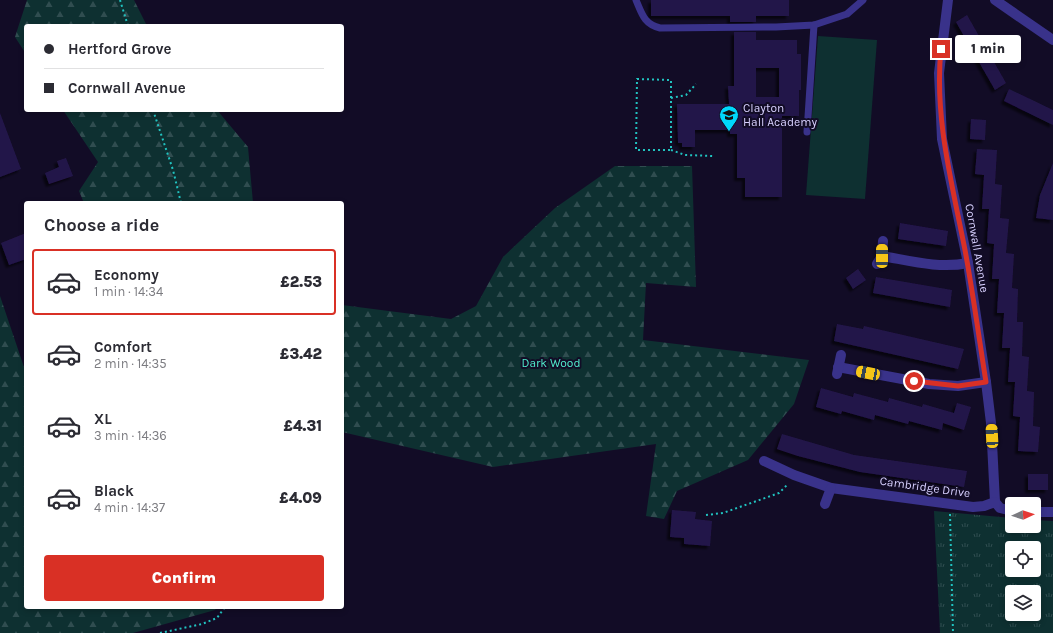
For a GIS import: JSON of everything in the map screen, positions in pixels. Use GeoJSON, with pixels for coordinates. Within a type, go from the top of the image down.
{"type":"FeatureCollection","features":[{"type":"Feature","properties":{"kind":"street","name":"Cornwall Avenue"},"geometry":{"type":"LineString","coordinates":[[948,0],[938,73],[942,139],[968,264],[986,382],[991,423],[995,502]]}},
{"type":"Feature","properties":{"kind":"street"},"geometry":{"type":"LineString","coordinates":[[995,0],[1053,40]]}},
{"type":"Feature","properties":{"kind":"street"},"geometry":{"type":"LineString","coordinates":[[883,241],[880,260],[951,267],[968,264]]}},
{"type":"Feature","properties":{"kind":"street"},"geometry":{"type":"LineString","coordinates":[[841,355],[837,371],[929,384],[958,386],[986,382]]}},
{"type":"Feature","properties":{"kind":"street","name":"Cambridge Drive"},"geometry":{"type":"LineString","coordinates":[[764,461],[794,475],[831,488],[973,507],[984,506],[995,502]]}},
{"type":"Feature","properties":{"kind":"street"},"geometry":{"type":"LineString","coordinates":[[825,504],[831,488]]}},
{"type":"Feature","properties":{"kind":"street"},"geometry":{"type":"LineString","coordinates":[[995,502],[1000,508],[1005,509]]}},
{"type":"Feature","properties":{"kind":"street"},"geometry":{"type":"LineString","coordinates":[[1041,512],[1053,512]]}},
{"type":"Feature","properties":{"kind":"lane"},"geometry":{"type":"LineString","coordinates":[[636,0],[645,20],[650,26],[660,28],[776,27],[814,25],[847,14],[863,0]]}},
{"type":"Feature","properties":{"kind":"lane"},"geometry":{"type":"LineString","coordinates":[[807,132],[814,25]]}},
{"type":"Feature","properties":{"kind":"path"},"geometry":{"type":"LineString","coordinates":[[120,0],[127,24]]}},
{"type":"Feature","properties":{"kind":"path"},"geometry":{"type":"LineString","coordinates":[[671,150],[671,80],[637,79],[636,150],[671,150],[685,155],[713,156]]}},
{"type":"Feature","properties":{"kind":"path"},"geometry":{"type":"LineString","coordinates":[[671,98],[686,94],[696,84]]}},
{"type":"Feature","properties":{"kind":"path"},"geometry":{"type":"LineString","coordinates":[[154,112],[173,170],[181,201]]}},
{"type":"Feature","properties":{"kind":"path"},"geometry":{"type":"LineString","coordinates":[[706,515],[723,513],[779,493],[794,475]]}},
{"type":"Feature","properties":{"kind":"path"},"geometry":{"type":"LineString","coordinates":[[950,504],[952,633]]}},
{"type":"Feature","properties":{"kind":"path"},"geometry":{"type":"LineString","coordinates":[[160,633],[202,624],[217,618],[224,609]]}},
{"type":"Feature","properties":{"kind":"green space"},"geometry":{"type":"Polygon","coordinates":[[[27,0],[134,0],[146,24],[24,24],[24,51],[15,37],[27,0]]]}},
{"type":"Feature","properties":{"kind":"green space"},"geometry":{"type":"Polygon","coordinates":[[[818,36],[877,40],[865,199],[806,195],[818,36]]]}},
{"type":"Feature","properties":{"kind":"green space"},"geometry":{"type":"Polygon","coordinates":[[[64,112],[219,112],[248,147],[253,201],[83,201],[79,191],[98,162],[64,112]]]}},
{"type":"Feature","properties":{"kind":"green space","name":"Dark Wood"},"geometry":{"type":"Polygon","coordinates":[[[615,166],[692,166],[696,287],[646,283],[643,340],[809,360],[794,404],[748,460],[677,491],[664,519],[646,516],[656,444],[493,467],[344,432],[344,305],[451,319],[476,306],[503,257],[555,208],[615,166]]]}},
{"type":"Feature","properties":{"kind":"green space"},"geometry":{"type":"Polygon","coordinates":[[[0,296],[24,367],[24,609],[216,609],[133,633],[0,633],[0,296]]]}},
{"type":"Feature","properties":{"kind":"green space"},"geometry":{"type":"Polygon","coordinates":[[[934,511],[1005,517],[1005,533],[1041,533],[1041,520],[1053,521],[1053,633],[940,633],[934,511]]]}},
{"type":"Feature","properties":{"kind":"building"},"geometry":{"type":"Polygon","coordinates":[[[651,0],[789,0],[789,16],[756,16],[756,22],[730,22],[730,16],[651,16],[651,0]]]}},
{"type":"Feature","properties":{"kind":"building"},"geometry":{"type":"Polygon","coordinates":[[[967,15],[1006,83],[995,90],[956,22],[967,15]]]}},
{"type":"Feature","properties":{"kind":"building"},"geometry":{"type":"Polygon","coordinates":[[[734,32],[756,32],[756,40],[797,40],[797,54],[801,54],[799,116],[782,116],[782,197],[745,197],[745,178],[737,178],[737,134],[730,134],[730,130],[695,130],[695,147],[682,147],[682,143],[678,143],[677,104],[729,104],[728,86],[734,86],[734,32]],[[756,68],[756,97],[779,97],[779,68],[756,68]]]}},
{"type":"Feature","properties":{"kind":"building"},"geometry":{"type":"Polygon","coordinates":[[[1009,89],[1053,110],[1053,125],[1004,101],[1009,89]]]}},
{"type":"Feature","properties":{"kind":"building"},"geometry":{"type":"Polygon","coordinates":[[[0,113],[21,169],[0,177],[0,113]]]}},
{"type":"Feature","properties":{"kind":"building"},"geometry":{"type":"Polygon","coordinates":[[[971,119],[986,120],[985,140],[970,139],[971,119]]]}},
{"type":"Feature","properties":{"kind":"building"},"geometry":{"type":"Polygon","coordinates":[[[977,149],[997,150],[995,184],[1002,185],[1000,218],[1009,219],[1006,253],[1014,254],[1012,288],[1018,289],[1017,322],[1023,322],[1022,356],[1029,357],[1027,391],[1034,392],[1033,426],[1040,427],[1038,452],[1018,451],[1020,417],[1013,416],[1015,382],[1008,382],[1010,348],[1002,348],[1004,313],[997,313],[999,279],[992,279],[994,244],[987,243],[989,209],[982,209],[984,175],[975,174],[977,149]]]}},
{"type":"Feature","properties":{"kind":"building"},"geometry":{"type":"Polygon","coordinates":[[[66,158],[73,176],[49,184],[45,173],[59,167],[57,161],[66,158]]]}},
{"type":"Feature","properties":{"kind":"building"},"geometry":{"type":"Polygon","coordinates":[[[1053,163],[1053,220],[1036,218],[1040,195],[1053,163]]]}},
{"type":"Feature","properties":{"kind":"building"},"geometry":{"type":"Polygon","coordinates":[[[900,223],[948,231],[946,246],[898,239],[900,223]]]}},
{"type":"Feature","properties":{"kind":"building"},"geometry":{"type":"Polygon","coordinates":[[[24,234],[24,260],[9,265],[1,243],[24,234]]]}},
{"type":"Feature","properties":{"kind":"building"},"geometry":{"type":"Polygon","coordinates":[[[858,269],[866,280],[853,289],[846,278],[858,269]]]}},
{"type":"Feature","properties":{"kind":"building"},"geometry":{"type":"Polygon","coordinates":[[[876,277],[952,290],[950,307],[873,293],[876,277]]]}},
{"type":"Feature","properties":{"kind":"building"},"geometry":{"type":"Polygon","coordinates":[[[837,324],[863,329],[864,326],[964,349],[958,369],[834,341],[837,324]]]}},
{"type":"Feature","properties":{"kind":"building"},"geometry":{"type":"Polygon","coordinates":[[[821,388],[853,397],[854,393],[888,402],[889,398],[922,407],[923,404],[954,413],[957,403],[971,407],[964,430],[943,423],[942,430],[909,421],[908,424],[875,415],[874,420],[842,411],[841,414],[816,407],[821,388]]]}},
{"type":"Feature","properties":{"kind":"building"},"geometry":{"type":"Polygon","coordinates":[[[782,434],[854,455],[967,471],[964,487],[860,472],[798,456],[777,449],[782,434]]]}},
{"type":"Feature","properties":{"kind":"building"},"geometry":{"type":"Polygon","coordinates":[[[1028,474],[1048,474],[1048,490],[1028,490],[1028,474]]]}},
{"type":"Feature","properties":{"kind":"building"},"geometry":{"type":"Polygon","coordinates":[[[672,510],[696,512],[695,519],[712,521],[710,546],[684,544],[684,538],[670,537],[672,510]]]}},
{"type":"Feature","properties":{"kind":"place","name":"Clayton Hall Academy"},"geometry":{"type":"Point","coordinates":[729,132]}},
{"type":"Feature","properties":{"kind":"route"},"geometry":{"type":"LineString","coordinates":[[914,381],[929,384],[958,386],[986,382],[968,264],[942,139],[938,73],[941,49]]}}]}
